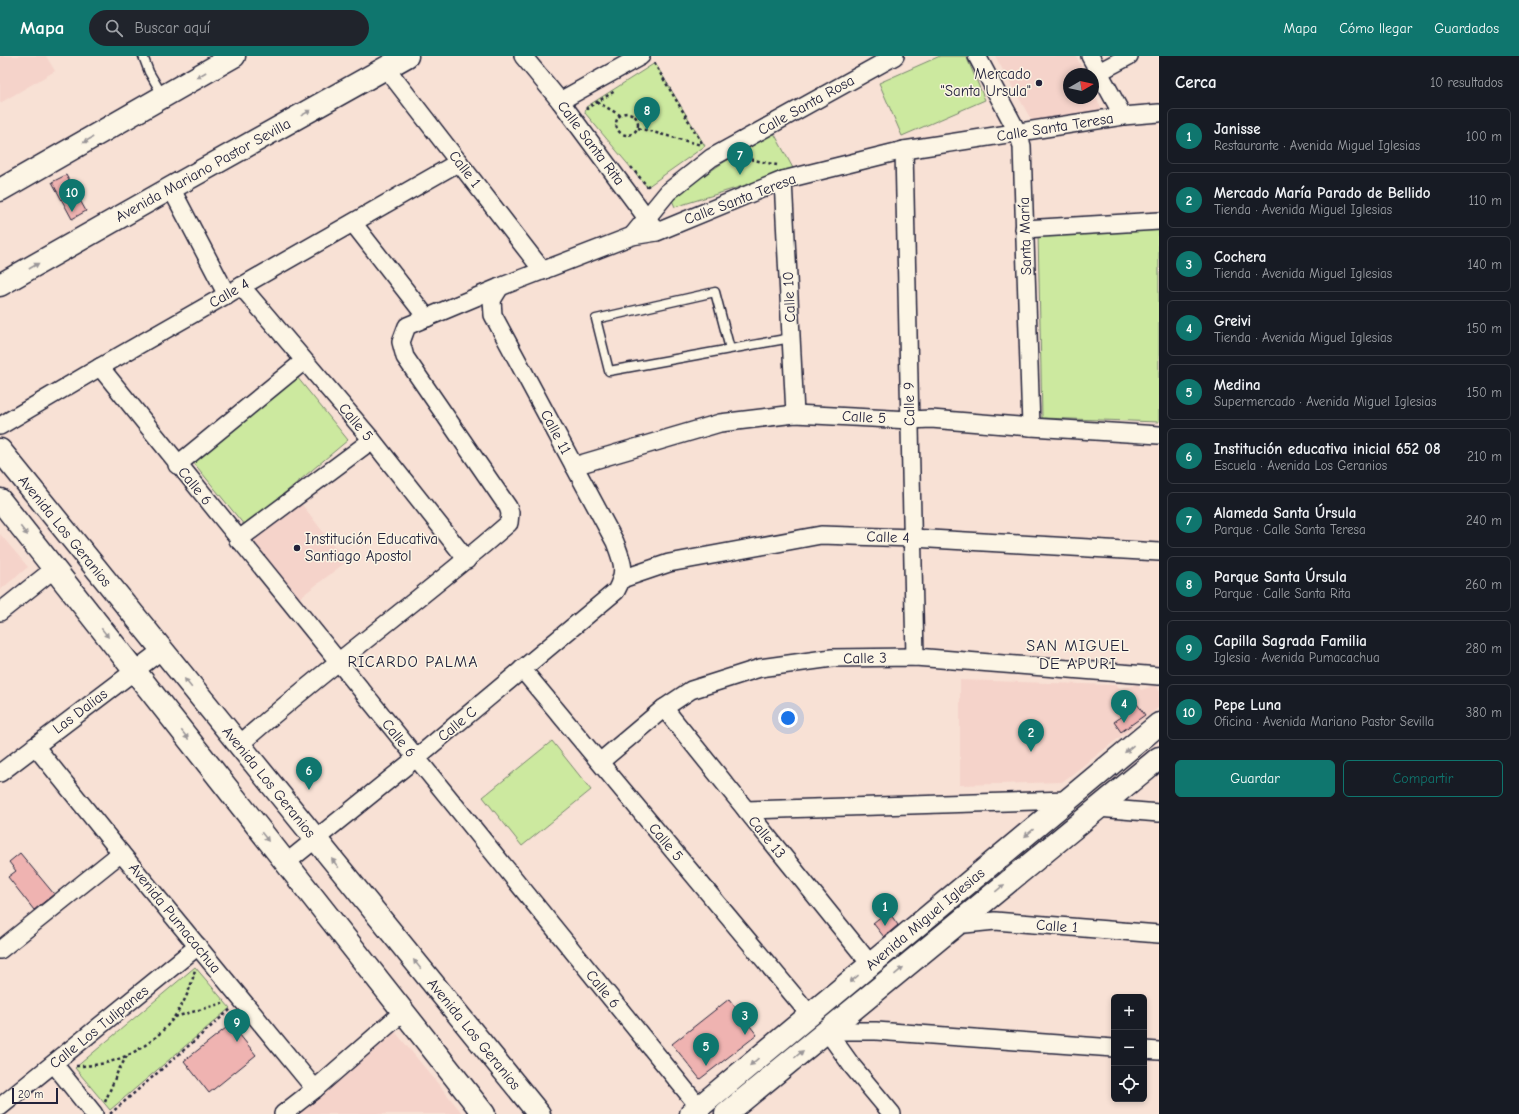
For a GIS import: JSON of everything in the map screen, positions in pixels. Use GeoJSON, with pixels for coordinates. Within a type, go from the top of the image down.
{"type":"FeatureCollection","features":[{"type":"Feature","properties":{"kind":"main road"},"geometry":{"type":"LineString","coordinates":[[0,190],[234,56]]}},
{"type":"Feature","properties":{"kind":"main road","name":"Avenida Mariano Pastor Sevilla"},"geometry":{"type":"LineString","coordinates":[[0,285],[407,56]]}},
{"type":"Feature","properties":{"kind":"main road","name":"Avenida Los Geranios"},"geometry":{"type":"LineString","coordinates":[[0,450],[539,1114]]}},
{"type":"Feature","properties":{"kind":"main road","name":"Avenida Los Geranios"},"geometry":{"type":"LineString","coordinates":[[0,500],[484,1114]]}},
{"type":"Feature","properties":{"kind":"main road","name":"Avenida Miguel Iglesias"},"geometry":{"type":"LineString","coordinates":[[695,1111],[1159,724]]}},
{"type":"Feature","properties":{"kind":"main road","name":"Avenida Miguel Iglesias"},"geometry":{"type":"LineString","coordinates":[[730,1113],[955,924],[1159,758]]}},
{"type":"Feature","properties":{"kind":"street","name":"Calle Santa Rita"},"geometry":{"type":"LineString","coordinates":[[524,56],[560,101],[657,232]]}},
{"type":"Feature","properties":{"kind":"street","name":"Calle Santa Rosa"},"geometry":{"type":"LineString","coordinates":[[632,236],[668,192],[711,158],[895,56]]}},
{"type":"Feature","properties":{"kind":"street","name":"Santa María"},"geometry":{"type":"LineString","coordinates":[[977,56],[1018,133],[1022,146],[1031,427]]}},
{"type":"Feature","properties":{"kind":"street"},"geometry":{"type":"LineString","coordinates":[[1090,56],[1097,68]]}},
{"type":"Feature","properties":{"kind":"street"},"geometry":{"type":"LineString","coordinates":[[1123,116],[1099,72],[1129,56]]}},
{"type":"Feature","properties":{"kind":"street"},"geometry":{"type":"LineString","coordinates":[[560,101],[647,58]]}},
{"type":"Feature","properties":{"kind":"street","name":"Calle 1"},"geometry":{"type":"LineString","coordinates":[[386,68],[543,271]]}},
{"type":"Feature","properties":{"kind":"street","name":"Calle Santa Teresa"},"geometry":{"type":"LineString","coordinates":[[467,560],[509,523],[510,512],[405,357],[401,342],[407,326],[500,287],[632,236],[657,232],[790,178],[904,150],[1123,116],[1159,113]]}},
{"type":"Feature","properties":{"kind":"street","name":"Calle 9"},"geometry":{"type":"LineString","coordinates":[[904,150],[915,657]]}},
{"type":"Feature","properties":{"kind":"street","name":"Calle 4"},"geometry":{"type":"LineString","coordinates":[[0,426],[234,290],[460,162]]}},
{"type":"Feature","properties":{"kind":"street","name":"Calle 10"},"geometry":{"type":"LineString","coordinates":[[790,178],[791,338],[795,414]]}},
{"type":"Feature","properties":{"kind":"street","name":"Calle 5"},"geometry":{"type":"LineString","coordinates":[[170,188],[234,290],[304,361],[372,440],[467,560]]}},
{"type":"Feature","properties":{"kind":"street"},"geometry":{"type":"LineString","coordinates":[[353,222],[427,318]]}},
{"type":"Feature","properties":{"kind":"street"},"geometry":{"type":"LineString","coordinates":[[1024,229],[1159,222]]}},
{"type":"Feature","properties":{"kind":"street","name":"Calle 11"},"geometry":{"type":"LineString","coordinates":[[500,287],[492,300],[493,315],[615,542],[622,560],[622,579]]}},
{"type":"Feature","properties":{"kind":"street"},"geometry":{"type":"LineString","coordinates":[[177,465],[304,361]]}},
{"type":"Feature","properties":{"kind":"street","name":"Calle 6"},"geometry":{"type":"LineString","coordinates":[[100,367],[177,465],[416,758],[695,1111]]}},
{"type":"Feature","properties":{"kind":"street","name":"Calle 5"},"geometry":{"type":"LineString","coordinates":[[574,466],[720,423],[795,414],[910,420],[931,419],[1159,435]]}},
{"type":"Feature","properties":{"kind":"street"},"geometry":{"type":"LineString","coordinates":[[238,540],[372,440]]}},
{"type":"Feature","properties":{"kind":"street","name":"Calle 4"},"geometry":{"type":"LineString","coordinates":[[622,579],[669,563],[821,534],[1159,552]]}},
{"type":"Feature","properties":{"kind":"street"},"geometry":{"type":"LineString","coordinates":[[239,745],[338,662],[467,560]]}},
{"type":"Feature","properties":{"kind":"street"},"geometry":{"type":"LineString","coordinates":[[0,612],[54,568]]}},
{"type":"Feature","properties":{"kind":"street","name":"Calle C"},"geometry":{"type":"LineString","coordinates":[[286,863],[416,758],[616,591],[622,579]]}},
{"type":"Feature","properties":{"kind":"street","name":"Las Dalias"},"geometry":{"type":"LineString","coordinates":[[0,773],[162,650]]}},
{"type":"Feature","properties":{"kind":"street","name":"Calle 3"},"geometry":{"type":"LineString","coordinates":[[600,762],[664,708],[691,690],[760,668],[832,658],[915,657],[1159,676]]}},
{"type":"Feature","properties":{"kind":"street","name":"Calle 5"},"geometry":{"type":"LineString","coordinates":[[522,669],[810,1015]]}},
{"type":"Feature","properties":{"kind":"street","name":"Calle 13"},"geometry":{"type":"LineString","coordinates":[[664,708],[871,965]]}},
{"type":"Feature","properties":{"kind":"street","name":"Avenida Pumacachua"},"geometry":{"type":"LineString","coordinates":[[35,746],[315,1089]]}},
{"type":"Feature","properties":{"kind":"street"},"geometry":{"type":"LineString","coordinates":[[746,810],[1068,800]]}},
{"type":"Feature","properties":{"kind":"street"},"geometry":{"type":"LineString","coordinates":[[1098,808],[1159,813]]}},
{"type":"Feature","properties":{"kind":"street"},"geometry":{"type":"LineString","coordinates":[[0,950],[122,853]]}},
{"type":"Feature","properties":{"kind":"street","name":"Calle 1"},"geometry":{"type":"LineString","coordinates":[[955,924],[995,921],[1159,934]]}},
{"type":"Feature","properties":{"kind":"street","name":"Calle Los Tulipanes"},"geometry":{"type":"LineString","coordinates":[[0,1107],[198,946]]}},
{"type":"Feature","properties":{"kind":"street"},"geometry":{"type":"LineString","coordinates":[[283,1114],[315,1089],[403,1012]]}},
{"type":"Feature","properties":{"kind":"street"},"geometry":{"type":"LineString","coordinates":[[827,1031],[876,1031],[1111,1048]]}},
{"type":"Feature","properties":{"kind":"street"},"geometry":{"type":"LineString","coordinates":[[827,1031],[852,1066],[892,1114]]}},
{"type":"Feature","properties":{"kind":"street"},"geometry":{"type":"LineString","coordinates":[[1147,1050],[1159,1051]]}},
{"type":"Feature","properties":{"kind":"street"},"geometry":{"type":"LineString","coordinates":[[54,1064],[99,1109]]}},
{"type":"Feature","properties":{"kind":"lane"},"geometry":{"type":"LineString","coordinates":[[142,56],[149,72],[164,96]]}},
{"type":"Feature","properties":{"kind":"lane"},"geometry":{"type":"LineString","coordinates":[[730,349],[715,292],[596,319],[609,371],[791,338]]}},
{"type":"Feature","properties":{"kind":"path"},"geometry":{"type":"LineString","coordinates":[[647,58],[704,146]]}},
{"type":"Feature","properties":{"kind":"path"},"geometry":{"type":"LineString","coordinates":[[586,112],[587,108],[597,102],[620,115],[630,113],[637,119],[638,128],[634,133],[630,135],[620,133],[616,124],[620,115]]}},
{"type":"Feature","properties":{"kind":"path"},"geometry":{"type":"LineString","coordinates":[[638,128],[704,146]]}},
{"type":"Feature","properties":{"kind":"path"},"geometry":{"type":"LineString","coordinates":[[698,150],[704,146]]}},
{"type":"Feature","properties":{"kind":"path"},"geometry":{"type":"LineString","coordinates":[[743,158],[792,168],[790,178]]}},
{"type":"Feature","properties":{"kind":"path"},"geometry":{"type":"LineString","coordinates":[[626,161],[647,186],[656,181]]}},
{"type":"Feature","properties":{"kind":"path"},"geometry":{"type":"LineString","coordinates":[[54,1064],[84,1066],[98,1064],[127,1056],[153,1040],[174,1018],[182,1005],[192,984],[197,962],[198,946]]}},
{"type":"Feature","properties":{"kind":"path"},"geometry":{"type":"LineString","coordinates":[[174,1018],[207,1007],[242,1000]]}},
{"type":"Feature","properties":{"kind":"path"},"geometry":{"type":"LineString","coordinates":[[110,1114],[242,1000]]}},
{"type":"Feature","properties":{"kind":"path"},"geometry":{"type":"LineString","coordinates":[[99,1109],[127,1056]]}},
{"type":"Feature","properties":{"kind":"shaded area"},"geometry":{"type":"Polygon","coordinates":[[[0,56],[46,56],[55,71],[0,103],[0,56]]]}},
{"type":"Feature","properties":{"kind":"shaded area","name":"Mercado \"Santa Ursula\""},"geometry":{"type":"Polygon","coordinates":[[[995,56],[1076,56],[1082,68],[1063,68],[1063,104],[1099,104],[1102,110],[1032,121],[995,56]]]}},
{"type":"Feature","properties":{"kind":"shaded area","name":"Institución Educativa Santiago Apostol"},"geometry":{"type":"Polygon","coordinates":[[[301,503],[346,562],[298,599],[253,540],[301,503]]]}},
{"type":"Feature","properties":{"kind":"shaded area"},"geometry":{"type":"Polygon","coordinates":[[[0,534],[28,567],[0,590],[0,534]]]}},
{"type":"Feature","properties":{"kind":"shaded area"},"geometry":{"type":"Polygon","coordinates":[[[960,680],[1115,685],[1121,689],[1137,684],[1141,690],[1156,685],[1159,690],[1159,707],[1062,782],[960,785],[960,680]]]}},
{"type":"Feature","properties":{"kind":"shaded area"},"geometry":{"type":"Polygon","coordinates":[[[393,1029],[463,1114],[290,1114],[393,1029]]]}},
{"type":"Feature","properties":{"kind":"green space"},"geometry":{"type":"Polygon","coordinates":[[[940,56],[966,56],[985,100],[902,136],[879,83],[940,56]]]}},
{"type":"Feature","properties":{"kind":"green space"},"geometry":{"type":"Polygon","coordinates":[[[655,63],[705,146],[647,187],[585,113],[586,107],[655,63]]]}},
{"type":"Feature","properties":{"kind":"green space"},"geometry":{"type":"Polygon","coordinates":[[[774,133],[794,170],[675,207],[671,198],[721,164],[774,133]]]}},
{"type":"Feature","properties":{"kind":"green space"},"geometry":{"type":"Polygon","coordinates":[[[1159,227],[1159,422],[1042,418],[1038,233],[1159,227]]]}},
{"type":"Feature","properties":{"kind":"green space"},"geometry":{"type":"Polygon","coordinates":[[[297,377],[348,440],[245,526],[193,462],[297,377]]]}},
{"type":"Feature","properties":{"kind":"green space"},"geometry":{"type":"Polygon","coordinates":[[[552,741],[591,790],[522,846],[483,797],[552,741]]]}},
{"type":"Feature","properties":{"kind":"green space"},"geometry":{"type":"Polygon","coordinates":[[[195,967],[230,1008],[110,1110],[75,1068],[195,967]]]}},
{"type":"Feature","properties":{"kind":"building"},"geometry":{"type":"Polygon","coordinates":[[[66,175],[86,211],[72,219],[52,182],[66,175]]]}},
{"type":"Feature","properties":{"kind":"building"},"geometry":{"type":"Polygon","coordinates":[[[1135,701],[1145,715],[1121,732],[1114,722],[1127,713],[1124,709],[1135,701]]]}},
{"type":"Feature","properties":{"kind":"building"},"geometry":{"type":"Polygon","coordinates":[[[20,853],[54,894],[34,910],[8,877],[16,871],[9,862],[20,853]]]}},
{"type":"Feature","properties":{"kind":"building"},"geometry":{"type":"Polygon","coordinates":[[[888,911],[898,925],[884,937],[873,923],[888,911]]]}},
{"type":"Feature","properties":{"kind":"building"},"geometry":{"type":"Polygon","coordinates":[[[729,999],[757,1035],[700,1079],[672,1044],[729,999]]]}},
{"type":"Feature","properties":{"kind":"building"},"geometry":{"type":"Polygon","coordinates":[[[231,1024],[256,1055],[209,1093],[184,1061],[231,1024]]]}},
{"type":"Feature","properties":{"kind":"place","name":"Mercado \"Santa Ursula\""},"geometry":{"type":"Point","coordinates":[1039,83]}},
{"type":"Feature","properties":{"kind":"place","name":"Parque Santa Úrsula"},"geometry":{"type":"Point","coordinates":[647,130]}},
{"type":"Feature","properties":{"kind":"place","name":"Alameda Santa Úrsula"},"geometry":{"type":"Point","coordinates":[740,175]}},
{"type":"Feature","properties":{"kind":"place","name":"Pepe Luna"},"geometry":{"type":"Point","coordinates":[72,212]}},
{"type":"Feature","properties":{"kind":"place","name":"Institución Educativa Santiago Apostol"},"geometry":{"type":"Point","coordinates":[297,548]}},
{"type":"Feature","properties":{"kind":"place","name":"Greivi"},"geometry":{"type":"Point","coordinates":[1124,723]}},
{"type":"Feature","properties":{"kind":"place","name":"Mercado María Parado de Bellido"},"geometry":{"type":"Point","coordinates":[1031,752]}},
{"type":"Feature","properties":{"kind":"place","name":"Institución educativa inicial 652 08"},"geometry":{"type":"Point","coordinates":[309,790]}},
{"type":"Feature","properties":{"kind":"place","name":"Janisse"},"geometry":{"type":"Point","coordinates":[885,926]}},
{"type":"Feature","properties":{"kind":"place","name":"Cochera"},"geometry":{"type":"Point","coordinates":[745,1035]}},
{"type":"Feature","properties":{"kind":"place","name":"Capilla Sagrada Familia"},"geometry":{"type":"Point","coordinates":[237,1042]}},
{"type":"Feature","properties":{"kind":"place","name":"Medina"},"geometry":{"type":"Point","coordinates":[706,1066]}},
{"type":"Feature","properties":{"kind":"district","name":"SAN MIGUEL DE APURI"},"geometry":{"type":"Point","coordinates":[1078,654]}},
{"type":"Feature","properties":{"kind":"district","name":"RICARDO PALMA"},"geometry":{"type":"Point","coordinates":[413,661]}}]}
